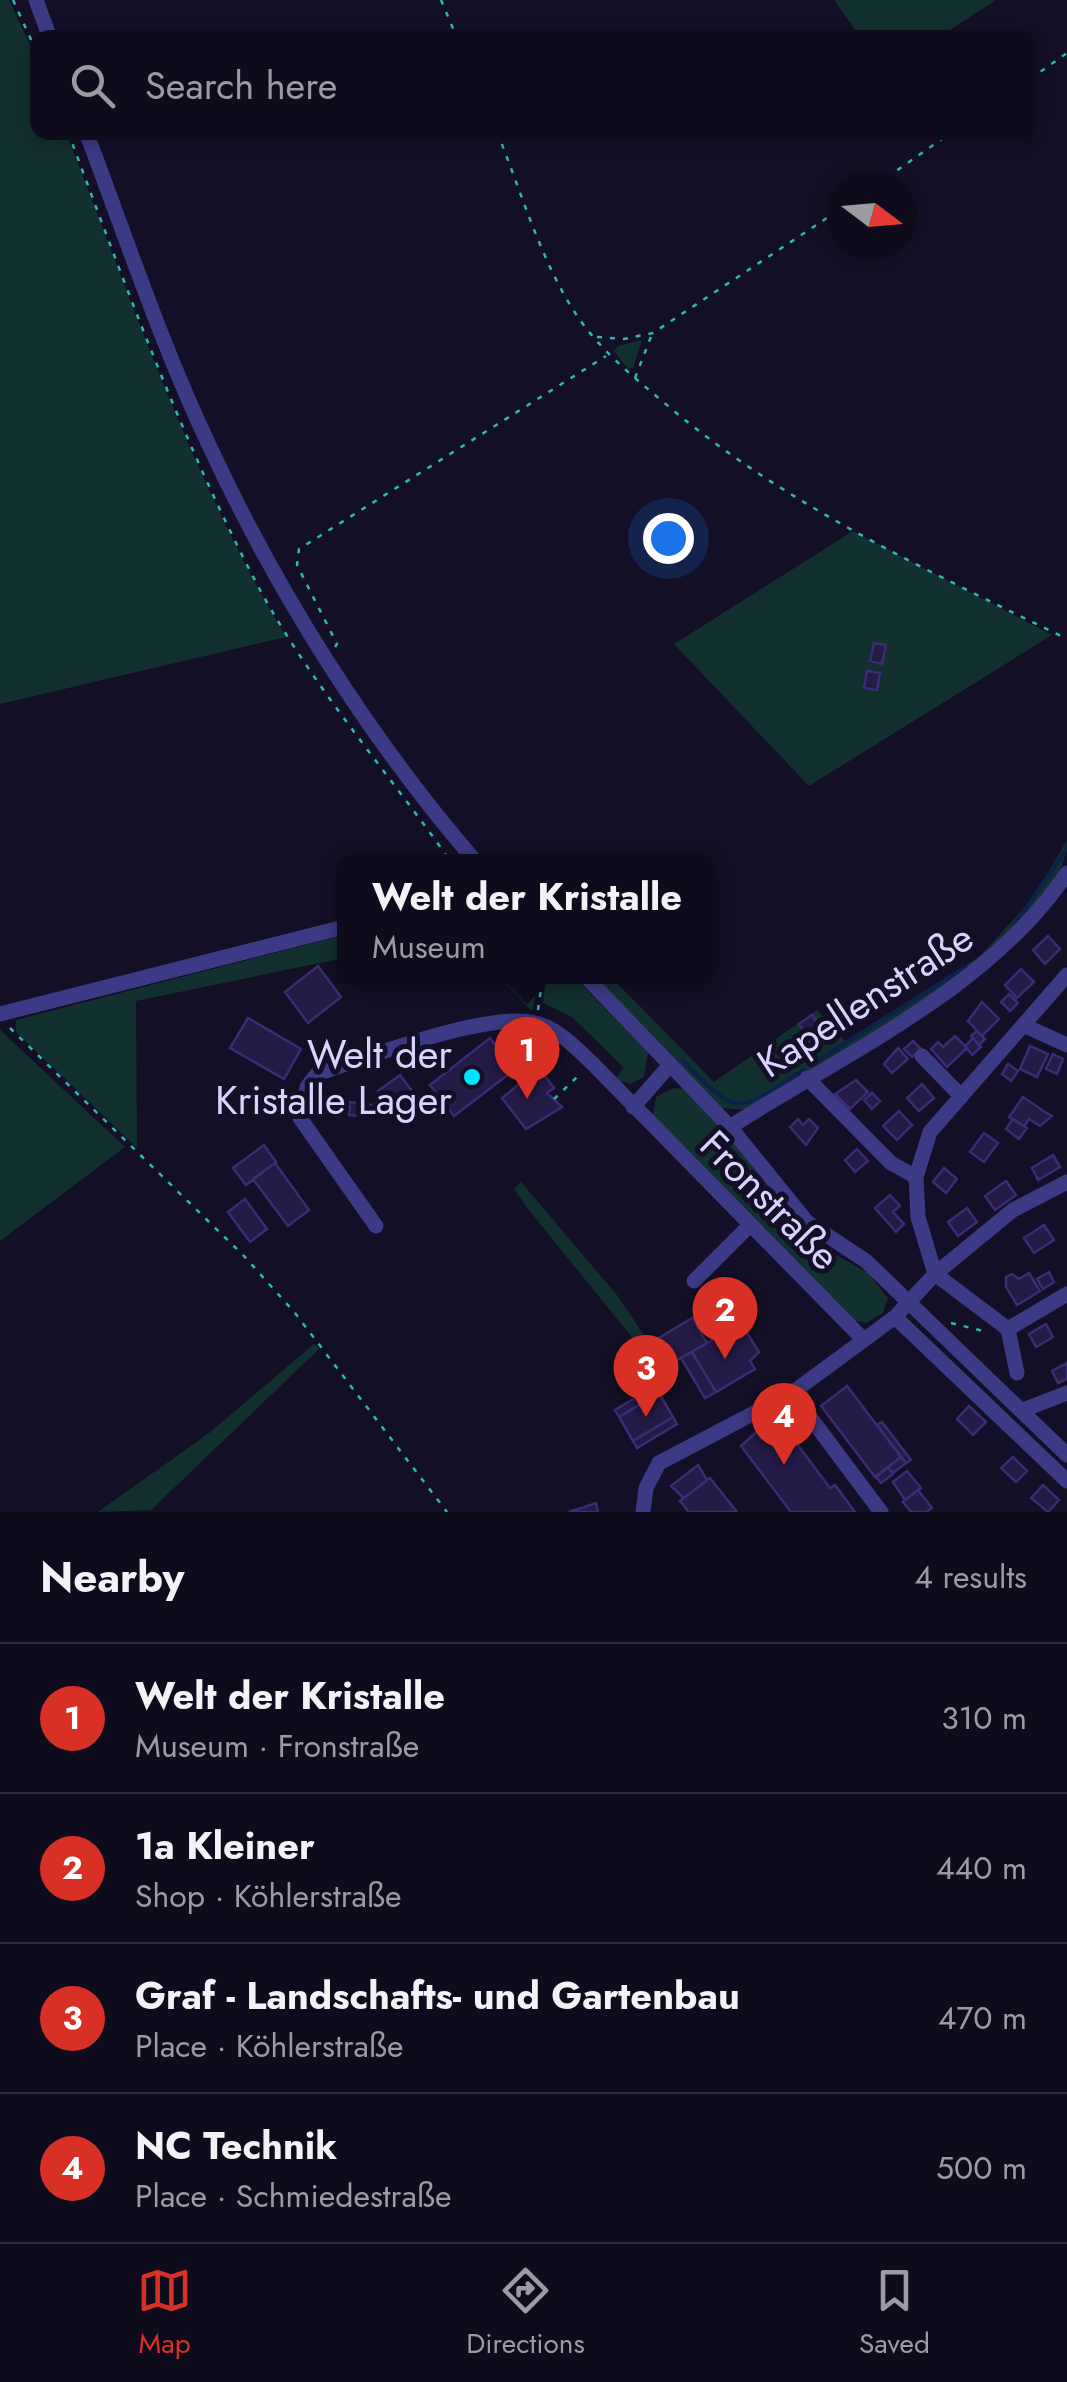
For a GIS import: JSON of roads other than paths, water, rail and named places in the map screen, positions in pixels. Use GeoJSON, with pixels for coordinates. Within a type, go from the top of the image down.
{"type":"FeatureCollection","features":[{"type":"Feature","properties":{"kind":"street"},"geometry":{"type":"LineString","coordinates":[[36,0],[47,30]]}},
{"type":"Feature","properties":{"kind":"street"},"geometry":{"type":"LineString","coordinates":[[89,140],[174,362],[209,445],[259,544],[323,654],[372,727],[470,854]]}},
{"type":"Feature","properties":{"kind":"street","name":"Kapellenstraße"},"geometry":{"type":"LineString","coordinates":[[730,1127],[983,966],[1022,932],[1067,873]]}},
{"type":"Feature","properties":{"kind":"street"},"geometry":{"type":"LineString","coordinates":[[2,1014],[337,929]]}},
{"type":"Feature","properties":{"kind":"street"},"geometry":{"type":"LineString","coordinates":[[1016,1373],[1008,1329],[935,1274],[918,1217],[916,1177],[930,1132],[1067,974]]}},
{"type":"Feature","properties":{"kind":"street"},"geometry":{"type":"LineString","coordinates":[[593,984],[730,1127],[807,1222],[866,1261],[1067,1454]]}},
{"type":"Feature","properties":{"kind":"street","name":"Fronstraße"},"geometry":{"type":"LineString","coordinates":[[376,1226],[300,1118],[308,1087],[317,1074],[490,1023],[536,1023],[576,1048],[862,1338]]}},
{"type":"Feature","properties":{"kind":"street"},"geometry":{"type":"LineString","coordinates":[[1023,1024],[1067,1045]]}},
{"type":"Feature","properties":{"kind":"street"},"geometry":{"type":"LineString","coordinates":[[922,1056],[960,1095]]}},
{"type":"Feature","properties":{"kind":"street"},"geometry":{"type":"LineString","coordinates":[[633,1107],[670,1065]]}},
{"type":"Feature","properties":{"kind":"street"},"geometry":{"type":"LineString","coordinates":[[807,1078],[891,1163],[916,1177]]}},
{"type":"Feature","properties":{"kind":"street"},"geometry":{"type":"LineString","coordinates":[[643,1512],[646,1488],[659,1464],[792,1393],[895,1317],[935,1274],[1013,1210],[1067,1182]]}},
{"type":"Feature","properties":{"kind":"street"},"geometry":{"type":"LineString","coordinates":[[694,1281],[749,1226]]}},
{"type":"Feature","properties":{"kind":"street"},"geometry":{"type":"LineString","coordinates":[[1008,1329],[1067,1294]]}},
{"type":"Feature","properties":{"kind":"street"},"geometry":{"type":"LineString","coordinates":[[895,1317],[1067,1481]]}},
{"type":"Feature","properties":{"kind":"street"},"geometry":{"type":"LineString","coordinates":[[792,1393],[881,1512]]}},
{"type":"Feature","properties":{"kind":"street"},"geometry":{"type":"LineString","coordinates":[[1022,1410],[1067,1393]]}},
{"type":"Feature","properties":{"kind":"waterway"},"geometry":{"type":"LineString","coordinates":[[1016,923],[1067,848]]}},
{"type":"Feature","properties":{"kind":"waterway"},"geometry":{"type":"LineString","coordinates":[[814,1063],[966,967]]}},
{"type":"Feature","properties":{"kind":"waterway"},"geometry":{"type":"LineString","coordinates":[[682,1060],[716,1092],[739,1103],[764,1095],[804,1070]]}},
{"type":"Feature","properties":{"kind":"place","name":"Welt der Kristalle Lager"},"geometry":{"type":"Point","coordinates":[472,1077]}},
{"type":"Feature","properties":{"kind":"place","name":"Welt der Kristalle"},"geometry":{"type":"Point","coordinates":[527,1099]}},
{"type":"Feature","properties":{"kind":"place","name":"1a Kleiner"},"geometry":{"type":"Point","coordinates":[725,1359]}},
{"type":"Feature","properties":{"kind":"place","name":"Graf - Landschafts- und Gartenbau"},"geometry":{"type":"Point","coordinates":[646,1417]}},
{"type":"Feature","properties":{"kind":"place","name":"NC Technik"},"geometry":{"type":"Point","coordinates":[784,1465]}}]}
